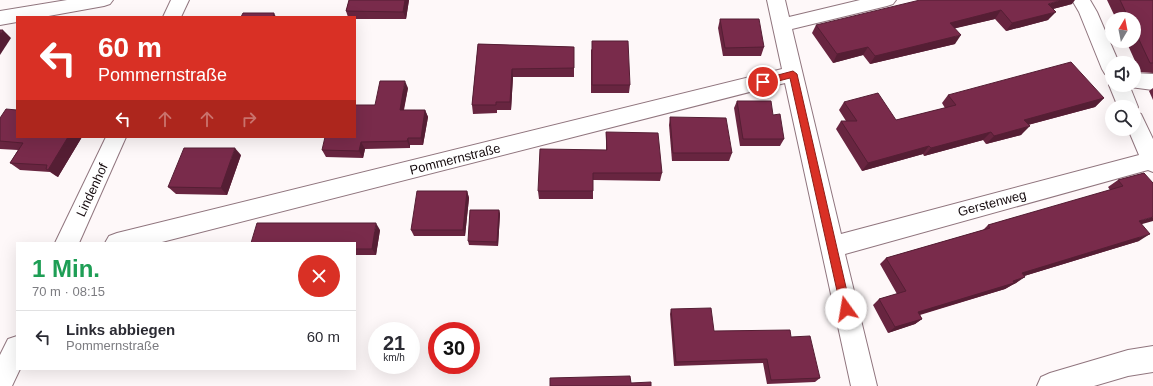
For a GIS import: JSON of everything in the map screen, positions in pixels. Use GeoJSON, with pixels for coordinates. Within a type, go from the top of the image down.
{"type":"FeatureCollection","features":[{"type":"Feature","properties":{"kind":"street"},"geometry":{"type":"LineString","coordinates":[[0,18],[104,0]]}},
{"type":"Feature","properties":{"kind":"street"},"geometry":{"type":"LineString","coordinates":[[172,16],[180,0]]}},
{"type":"Feature","properties":{"kind":"street"},"geometry":{"type":"LineString","coordinates":[[776,0],[864,386]]}},
{"type":"Feature","properties":{"kind":"street"},"geometry":{"type":"LineString","coordinates":[[782,25],[887,0]]}},
{"type":"Feature","properties":{"kind":"street"},"geometry":{"type":"LineString","coordinates":[[1081,0],[1088,12],[1107,56]]}},
{"type":"Feature","properties":{"kind":"street","name":"Pommernstraße"},"geometry":{"type":"LineString","coordinates":[[121,242],[793,74]]}},
{"type":"Feature","properties":{"kind":"street"},"geometry":{"type":"LineString","coordinates":[[1141,81],[1153,82]]}},
{"type":"Feature","properties":{"kind":"street"},"geometry":{"type":"LineString","coordinates":[[1141,136],[1152,161]]}},
{"type":"Feature","properties":{"kind":"street","name":"Lindenhof"},"geometry":{"type":"LineString","coordinates":[[67,242],[116,138]]}},
{"type":"Feature","properties":{"kind":"street","name":"Gerstenweg"},"geometry":{"type":"LineString","coordinates":[[832,247],[1152,161]]}},
{"type":"Feature","properties":{"kind":"street"},"geometry":{"type":"LineString","coordinates":[[0,383],[16,350]]}},
{"type":"Feature","properties":{"kind":"street"},"geometry":{"type":"LineString","coordinates":[[1050,386],[1128,363],[1153,359]]}},
{"type":"Feature","properties":{"kind":"building"},"geometry":{"type":"Polygon","coordinates":[[[349,0],[405,0],[403,12],[346,11],[349,0]]]}},
{"type":"Feature","properties":{"kind":"building"},"geometry":{"type":"Polygon","coordinates":[[[920,0],[1061,0],[1048,4],[1056,12],[1012,23],[1001,10],[950,23],[961,35],[875,56],[868,47],[837,54],[816,25],[920,0]]]}},
{"type":"Feature","properties":{"kind":"building"},"geometry":{"type":"Polygon","coordinates":[[[1120,0],[1153,0],[1153,63],[1150,63],[1141,44],[1141,12],[1126,12],[1120,0]]]}},
{"type":"Feature","properties":{"kind":"building"},"geometry":{"type":"Polygon","coordinates":[[[243,13],[274,13],[273,16],[242,16],[243,13]]]}},
{"type":"Feature","properties":{"kind":"building"},"geometry":{"type":"Polygon","coordinates":[[[720,19],[759,19],[764,47],[725,48],[720,19]]]}},
{"type":"Feature","properties":{"kind":"building"},"geometry":{"type":"Polygon","coordinates":[[[592,41],[628,41],[630,85],[592,85],[592,41]]]}},
{"type":"Feature","properties":{"kind":"building"},"geometry":{"type":"Polygon","coordinates":[[[478,44],[574,47],[574,68],[512,69],[510,102],[496,102],[496,105],[472,105],[478,44]]]}},
{"type":"Feature","properties":{"kind":"building"},"geometry":{"type":"Polygon","coordinates":[[[1071,62],[1104,98],[1024,120],[1030,126],[994,136],[991,132],[931,148],[929,146],[868,163],[841,121],[857,121],[844,102],[878,93],[896,120],[956,105],[948,95],[1071,62]]]}},
{"type":"Feature","properties":{"kind":"building"},"geometry":{"type":"Polygon","coordinates":[[[380,81],[405,81],[400,110],[425,110],[421,138],[408,138],[407,141],[361,142],[359,151],[322,150],[325,138],[356,138],[356,105],[375,105],[380,81]]]}},
{"type":"Feature","properties":{"kind":"building"},"geometry":{"type":"Polygon","coordinates":[[[737,101],[771,101],[773,115],[780,114],[784,139],[743,139],[737,101]]]}},
{"type":"Feature","properties":{"kind":"building"},"geometry":{"type":"Polygon","coordinates":[[[6,109],[16,110],[16,138],[67,138],[48,170],[46,169],[47,165],[10,163],[23,143],[0,141],[0,118],[6,109]]]}},
{"type":"Feature","properties":{"kind":"building"},"geometry":{"type":"Polygon","coordinates":[[[670,117],[726,118],[732,153],[673,153],[670,117]]]}},
{"type":"Feature","properties":{"kind":"building"},"geometry":{"type":"Polygon","coordinates":[[[606,132],[658,133],[662,173],[593,173],[593,191],[538,191],[540,149],[607,150],[606,132]]]}},
{"type":"Feature","properties":{"kind":"building"},"geometry":{"type":"Polygon","coordinates":[[[184,148],[235,148],[221,188],[168,187],[184,148]]]}},
{"type":"Feature","properties":{"kind":"building"},"geometry":{"type":"Polygon","coordinates":[[[1144,173],[1153,183],[1153,217],[1139,221],[1150,234],[1022,273],[1025,277],[1013,281],[1014,283],[918,312],[922,319],[895,327],[879,299],[906,291],[886,258],[990,228],[988,225],[1123,186],[1118,180],[1144,173]]]}},
{"type":"Feature","properties":{"kind":"building"},"geometry":{"type":"Polygon","coordinates":[[[417,191],[467,191],[463,230],[411,230],[417,191]]]}},
{"type":"Feature","properties":{"kind":"building"},"geometry":{"type":"Polygon","coordinates":[[[470,210],[499,210],[497,242],[468,241],[470,210]]]}},
{"type":"Feature","properties":{"kind":"building"},"geometry":{"type":"Polygon","coordinates":[[[257,223],[376,223],[372,249],[356,249],[356,242],[251,242],[257,223]]]}},
{"type":"Feature","properties":{"kind":"building"},"geometry":{"type":"Polygon","coordinates":[[[711,308],[714,331],[790,330],[791,337],[810,336],[820,378],[771,380],[767,359],[676,362],[671,309],[711,308]]]}},
{"type":"Feature","properties":{"kind":"building"},"geometry":{"type":"Polygon","coordinates":[[[630,376],[631,383],[651,382],[651,386],[550,386],[550,378],[630,376]]]}},
{"type":"Feature","properties":{"kind":"route"},"geometry":{"type":"LineString","coordinates":[[763,82],[793,74],[846,309]]}}]}
